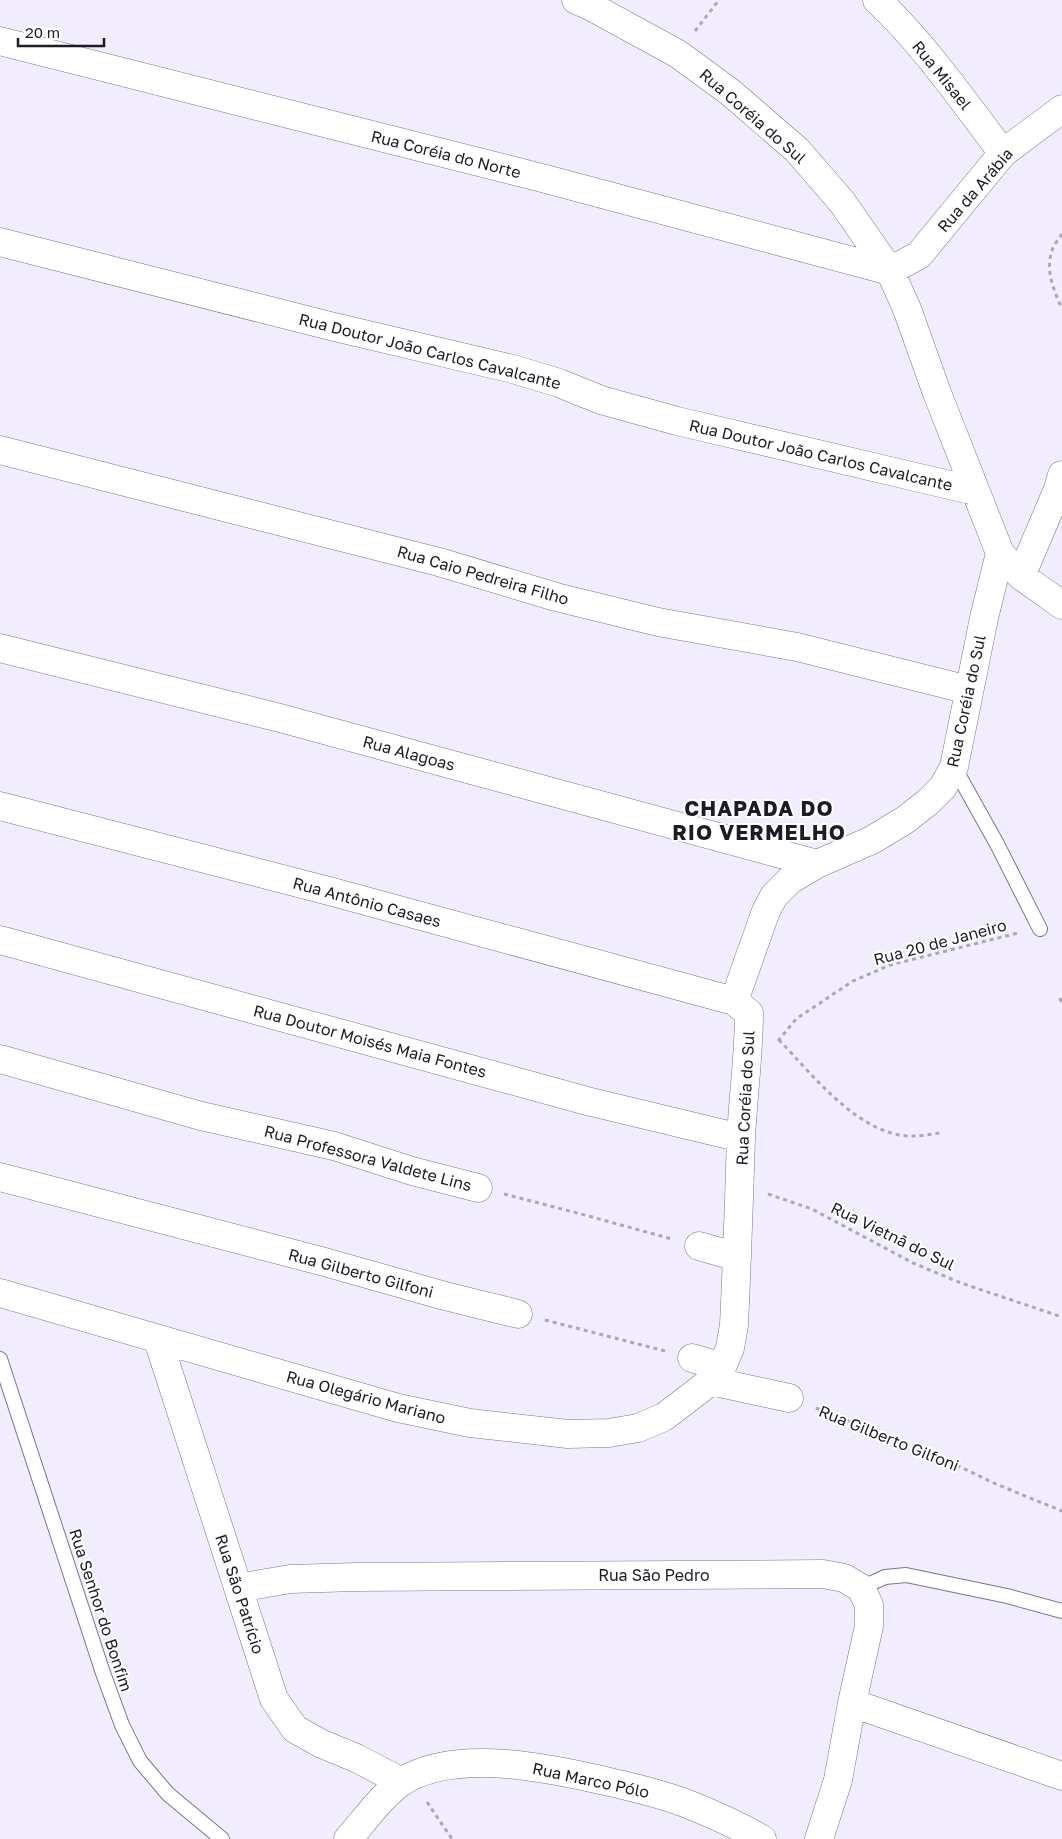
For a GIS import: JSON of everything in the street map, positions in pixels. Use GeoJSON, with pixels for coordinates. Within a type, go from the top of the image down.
{"type":"FeatureCollection","features":[{"type":"Feature","properties":{"kind":"street","name":"Rua Coréia do Sul"},"geometry":{"type":"LineString","coordinates":[[576,0],[592,6],[678,54],[730,92],[797,150],[842,202],[890,271],[907,309],[1000,553],[1021,576],[1062,605]]}},
{"type":"Feature","properties":{"kind":"street","name":"Rua Misael"},"geometry":{"type":"LineString","coordinates":[[877,0],[950,83],[1003,153]]}},
{"type":"Feature","properties":{"kind":"street","name":"Rua Coréia do Norte"},"geometry":{"type":"LineString","coordinates":[[0,41],[532,176],[890,271]]}},
{"type":"Feature","properties":{"kind":"street","name":"Rua da Arábia"},"geometry":{"type":"LineString","coordinates":[[890,271],[919,255],[1003,153],[1062,109]]}},
{"type":"Feature","properties":{"kind":"street","name":"Rua Doutor João Carlos Cavalcante"},"geometry":{"type":"LineString","coordinates":[[0,242],[330,326],[513,369],[560,383],[601,400],[677,421],[975,491]]}},
{"type":"Feature","properties":{"kind":"street","name":"Rua Caio Pedreira Filho"},"geometry":{"type":"LineString","coordinates":[[0,450],[439,562],[648,620],[797,647],[969,690]]}},
{"type":"Feature","properties":{"kind":"street"},"geometry":{"type":"LineString","coordinates":[[1021,576],[1062,475]]}},
{"type":"Feature","properties":{"kind":"street","name":"Rua Coréia do Sul"},"geometry":{"type":"LineString","coordinates":[[716,1374],[730,1348],[734,1325],[741,1185],[741,1138],[749,1038],[749,1013],[734,1001],[766,911],[774,896],[790,880],[817,864],[872,840],[905,820],[943,787],[954,767],[984,618],[1000,553]]}},
{"type":"Feature","properties":{"kind":"street","name":"Rua Alagoas"},"geometry":{"type":"LineString","coordinates":[[0,648],[280,718],[817,864]]}},
{"type":"Feature","properties":{"kind":"street","name":"Rua Antônio Casaes"},"geometry":{"type":"LineString","coordinates":[[0,806],[329,891],[734,1001]]}},
{"type":"Feature","properties":{"kind":"street","name":"Rua Doutor Moisés Maia Fontes"},"geometry":{"type":"LineString","coordinates":[[0,940],[587,1101],[741,1138]]}},
{"type":"Feature","properties":{"kind":"street","name":"Rua Professora Valdete Lins"},"geometry":{"type":"LineString","coordinates":[[0,1059],[201,1116],[334,1146],[412,1171],[478,1188]]}},
{"type":"Feature","properties":{"kind":"street","name":"Rua Gilberto Gilfoni"},"geometry":{"type":"LineString","coordinates":[[0,1177],[518,1314]]}},
{"type":"Feature","properties":{"kind":"street"},"geometry":{"type":"LineString","coordinates":[[699,1246],[737,1257]]}},
{"type":"Feature","properties":{"kind":"street","name":"Rua Olegário Mariano"},"geometry":{"type":"LineString","coordinates":[[0,1293],[398,1408],[470,1423],[568,1434],[609,1433],[638,1428],[664,1417],[716,1374]]}},
{"type":"Feature","properties":{"kind":"street","name":"Rua São Patrício"},"geometry":{"type":"LineString","coordinates":[[158,1340],[274,1699],[295,1729],[402,1782]]}},
{"type":"Feature","properties":{"kind":"street"},"geometry":{"type":"LineString","coordinates":[[692,1358],[716,1374],[788,1398]]}},
{"type":"Feature","properties":{"kind":"street","name":"Rua São Pedro"},"geometry":{"type":"LineString","coordinates":[[238,1588],[290,1579],[356,1577],[822,1574],[844,1578],[861,1588]]}},
{"type":"Feature","properties":{"kind":"street"},"geometry":{"type":"LineString","coordinates":[[819,1839],[838,1780],[868,1626],[869,1605],[861,1588]]}},
{"type":"Feature","properties":{"kind":"street"},"geometry":{"type":"LineString","coordinates":[[852,1703],[1062,1776]]}},
{"type":"Feature","properties":{"kind":"street","name":"Rua Marco Pólo"},"geometry":{"type":"LineString","coordinates":[[348,1839],[385,1797],[402,1782],[424,1771],[456,1764],[498,1763],[568,1772],[638,1789],[689,1804],[733,1823],[762,1839]]}},
{"type":"Feature","properties":{"kind":"lane"},"geometry":{"type":"LineString","coordinates":[[954,767],[1014,874],[1040,928]]}},
{"type":"Feature","properties":{"kind":"lane","name":"Rua Senhor do Bonfim"},"geometry":{"type":"LineString","coordinates":[[0,1359],[100,1664],[122,1725],[140,1761],[168,1794],[222,1839]]}},
{"type":"Feature","properties":{"kind":"lane"},"geometry":{"type":"LineString","coordinates":[[861,1588],[885,1577],[906,1575],[1007,1596],[1062,1611]]}},
{"type":"Feature","properties":{"kind":"path"},"geometry":{"type":"LineString","coordinates":[[678,54],[719,0]]}},
{"type":"Feature","properties":{"kind":"path"},"geometry":{"type":"LineString","coordinates":[[1062,234],[1052,250],[1049,270],[1055,294],[1062,309]]}},
{"type":"Feature","properties":{"kind":"path","name":"Rua 20 de Janeiro"},"geometry":{"type":"LineString","coordinates":[[773,1047],[796,1019],[853,981],[890,965],[1040,928]]}},
{"type":"Feature","properties":{"kind":"path"},"geometry":{"type":"LineString","coordinates":[[1060,998],[1062,1005]]}},
{"type":"Feature","properties":{"kind":"path"},"geometry":{"type":"LineString","coordinates":[[779,1040],[847,1110],[880,1129],[912,1136],[940,1133]]}},
{"type":"Feature","properties":{"kind":"path","name":"Rua Vietnã do Sul"},"geometry":{"type":"LineString","coordinates":[[741,1185],[812,1209],[921,1266],[961,1283],[1062,1317]]}},
{"type":"Feature","properties":{"kind":"path","name":"Rua Professora Valdete Lins"},"geometry":{"type":"LineString","coordinates":[[478,1188],[699,1246]]}},
{"type":"Feature","properties":{"kind":"path"},"geometry":{"type":"LineString","coordinates":[[518,1314],[692,1358]]}},
{"type":"Feature","properties":{"kind":"path","name":"Rua Gilberto Gilfoni"},"geometry":{"type":"LineString","coordinates":[[788,1398],[950,1462],[996,1484],[1062,1511]]}},
{"type":"Feature","properties":{"kind":"path"},"geometry":{"type":"LineString","coordinates":[[402,1782],[424,1797],[452,1839]]}},
{"type":"Feature","properties":{"kind":"district","name":"CHAPADA DO RIO VERMELHO"},"geometry":{"type":"Point","coordinates":[759,820]}}]}
